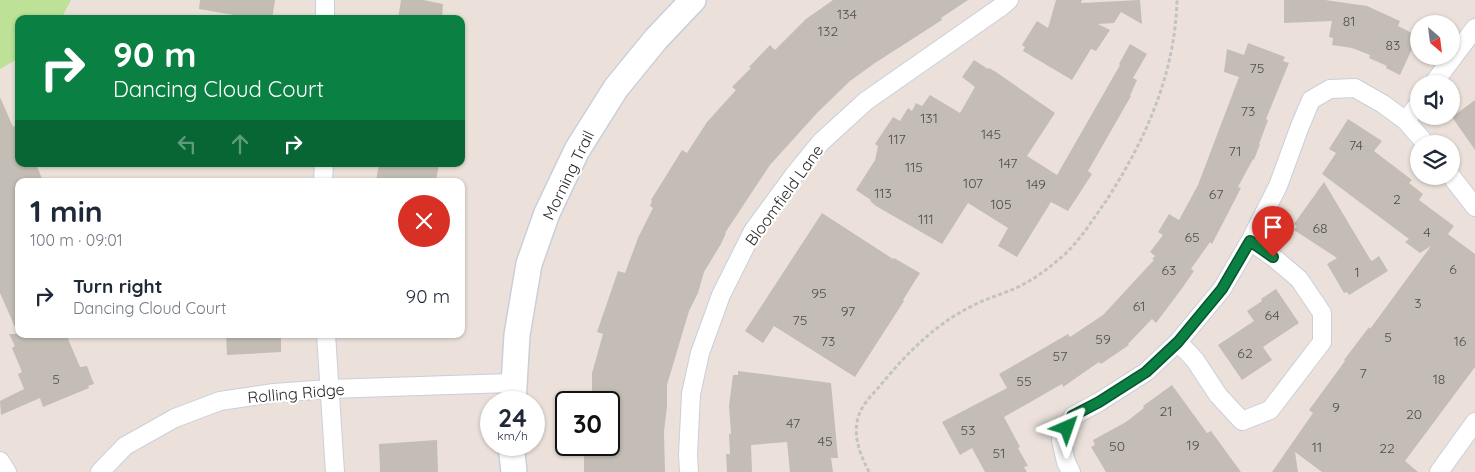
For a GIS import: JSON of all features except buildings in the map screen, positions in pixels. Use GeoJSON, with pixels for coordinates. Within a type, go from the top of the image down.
{"type":"FeatureCollection","features":[{"type":"Feature","properties":{"kind":"street","name":"Morning Trail"},"geometry":{"type":"LineString","coordinates":[[513,391],[517,335],[529,264],[547,213],[577,150],[616,88],[656,39],[693,0]]}},
{"type":"Feature","properties":{"kind":"street","name":"Bloomfield Lane"},"geometry":{"type":"LineString","coordinates":[[689,472],[691,394],[700,353],[721,295],[753,232],[794,175],[821,142],[866,100],[1009,0]]}},
{"type":"Feature","properties":{"kind":"street"},"geometry":{"type":"LineString","coordinates":[[1440,75],[1475,28]]}},
{"type":"Feature","properties":{"kind":"street"},"geometry":{"type":"LineString","coordinates":[[1071,472],[1066,462],[1061,440],[1072,416],[1099,402],[1146,372],[1178,342],[1222,289],[1250,241],[1278,186],[1311,100],[1330,88],[1355,88],[1406,120],[1418,135]]}},
{"type":"Feature","properties":{"kind":"street"},"geometry":{"type":"LineString","coordinates":[[1406,120],[1410,115]]}},
{"type":"Feature","properties":{"kind":"street"},"geometry":{"type":"LineString","coordinates":[[1458,185],[1475,207]]}},
{"type":"Feature","properties":{"kind":"street"},"geometry":{"type":"LineString","coordinates":[[1178,342],[1195,360],[1218,395],[1242,422],[1270,410],[1294,376],[1322,342],[1322,313],[1299,279],[1250,241]]}},
{"type":"Feature","properties":{"kind":"street"},"geometry":{"type":"LineString","coordinates":[[326,338],[335,472]]}},
{"type":"Feature","properties":{"kind":"street","name":"Rolling Ridge"},"geometry":{"type":"LineString","coordinates":[[100,472],[125,446],[175,418],[220,401],[274,393],[329,388],[480,392]]}},
{"type":"Feature","properties":{"kind":"street"},"geometry":{"type":"LineString","coordinates":[[1439,472],[1475,422]]}},
{"type":"Feature","properties":{"kind":"street"},"geometry":{"type":"LineString","coordinates":[[512,456],[514,472]]}},
{"type":"Feature","properties":{"kind":"street"},"geometry":{"type":"LineString","coordinates":[[0,461],[7,472]]}},
{"type":"Feature","properties":{"kind":"path"},"geometry":{"type":"LineString","coordinates":[[869,472],[861,457],[856,437],[857,420],[864,404],[903,357],[944,322],[972,306],[1020,286],[1042,274],[1066,253],[1091,223],[1116,186],[1144,134],[1160,96],[1170,54],[1177,0]]}},
{"type":"Feature","properties":{"kind":"green space"},"geometry":{"type":"Polygon","coordinates":[[[0,0],[71,0],[63,15],[15,15],[15,60],[0,69],[0,0]]]}},
{"type":"Feature","properties":{"kind":"route"},"geometry":{"type":"LineString","coordinates":[[1067,428],[1072,416],[1099,402],[1146,372],[1178,342],[1222,289],[1250,241],[1273,257]]}}]}
